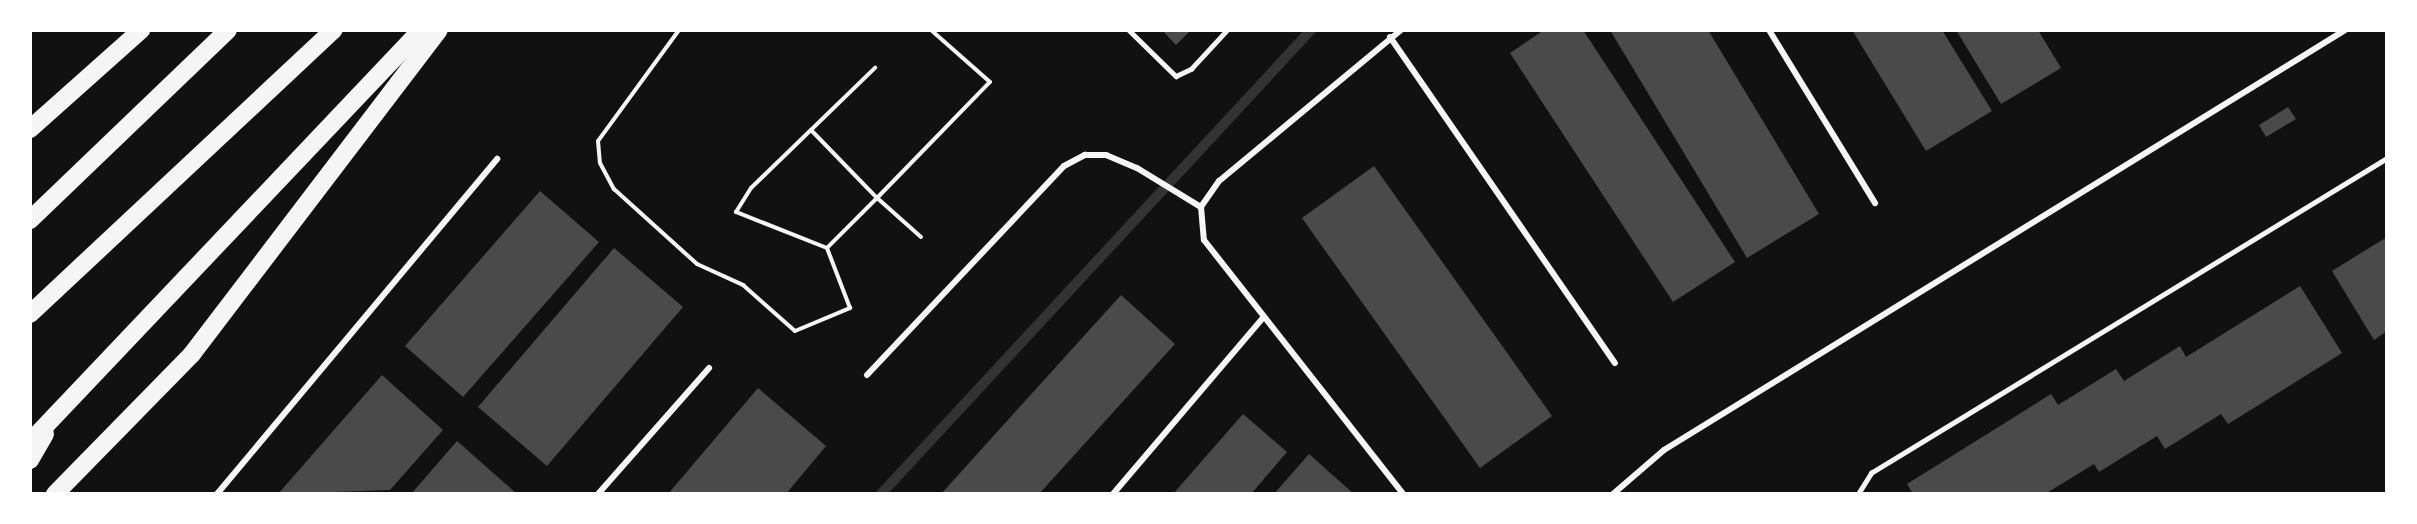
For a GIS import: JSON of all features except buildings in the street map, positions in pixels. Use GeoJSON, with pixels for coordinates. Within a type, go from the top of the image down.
{"type":"FeatureCollection","features":[{"type":"Feature","properties":{"kind":"highway"},"geometry":{"type":"LineString","coordinates":[[30,129],[141,30]]}},
{"type":"Feature","properties":{"kind":"highway"},"geometry":{"type":"LineString","coordinates":[[30,220],[228,30]]}},
{"type":"Feature","properties":{"kind":"highway"},"geometry":{"type":"LineString","coordinates":[[30,314],[334,30]]}},
{"type":"Feature","properties":{"kind":"highway"},"geometry":{"type":"LineString","coordinates":[[30,442],[421,30]]}},
{"type":"Feature","properties":{"kind":"highway"},"geometry":{"type":"LineString","coordinates":[[55,494],[192,354],[439,30]]}},
{"type":"Feature","properties":{"kind":"highway"},"geometry":{"type":"LineString","coordinates":[[30,460],[55,417]]}},
{"type":"Feature","properties":{"kind":"street"},"geometry":{"type":"LineString","coordinates":[[1401,30],[1218,181],[1201,207],[1204,240],[1403,494]]}},
{"type":"Feature","properties":{"kind":"street"},"geometry":{"type":"LineString","coordinates":[[1769,30],[1875,203]]}},
{"type":"Feature","properties":{"kind":"street"},"geometry":{"type":"LineString","coordinates":[[1613,494],[1664,450],[2345,30]]}},
{"type":"Feature","properties":{"kind":"street"},"geometry":{"type":"LineString","coordinates":[[1390,37],[1615,363]]}},
{"type":"Feature","properties":{"kind":"street"},"geometry":{"type":"LineString","coordinates":[[867,375],[1064,166],[1085,155],[1106,156],[1137,168],[1201,207]]}},
{"type":"Feature","properties":{"kind":"street"},"geometry":{"type":"LineString","coordinates":[[217,494],[497,159]]}},
{"type":"Feature","properties":{"kind":"street"},"geometry":{"type":"LineString","coordinates":[[1113,494],[1263,318]]}},
{"type":"Feature","properties":{"kind":"street"},"geometry":{"type":"LineString","coordinates":[[598,494],[709,368]]}},
{"type":"Feature","properties":{"kind":"lane"},"geometry":{"type":"LineString","coordinates":[[1129,30],[1176,76],[1191,69],[1227,30]]}},
{"type":"Feature","properties":{"kind":"lane"},"geometry":{"type":"LineString","coordinates":[[1858,494],[1871,473],[2387,158]]}},
{"type":"Feature","properties":{"kind":"path"},"geometry":{"type":"LineString","coordinates":[[679,30],[598,141],[600,163],[614,189],[697,264],[742,285],[795,331],[850,308],[827,248],[736,212],[751,188],[875,68]]}},
{"type":"Feature","properties":{"kind":"path"},"geometry":{"type":"LineString","coordinates":[[827,248],[990,82],[931,30]]}},
{"type":"Feature","properties":{"kind":"path"},"geometry":{"type":"LineString","coordinates":[[811,130],[878,198],[921,237]]}},
{"type":"Feature","properties":{"kind":"waterway"},"geometry":{"type":"LineString","coordinates":[[881,494],[1311,30]]}}]}
